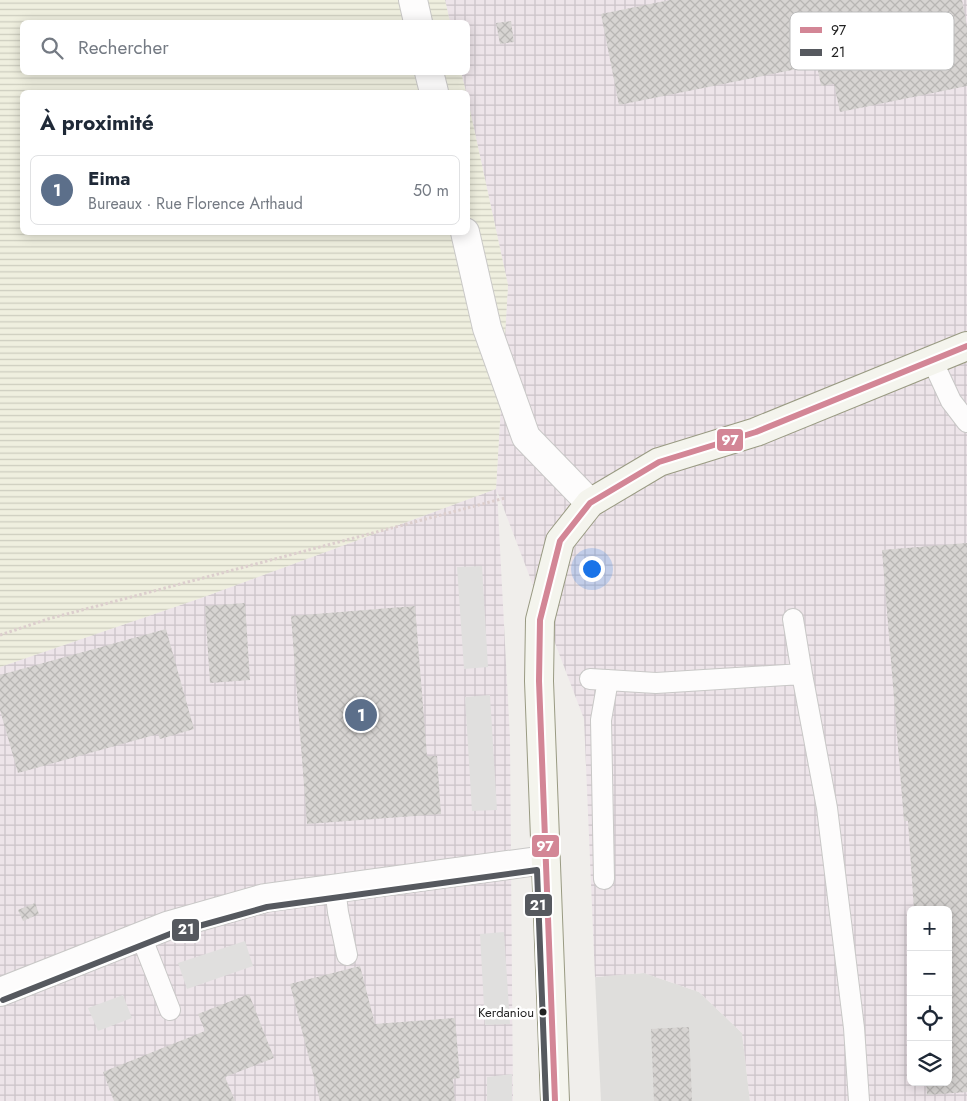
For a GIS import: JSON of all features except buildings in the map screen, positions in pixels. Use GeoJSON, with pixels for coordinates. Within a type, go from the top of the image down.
{"type":"FeatureCollection","features":[{"type":"Feature","properties":{"kind":"street"},"geometry":{"type":"LineString","coordinates":[[413,0],[418,20]]}},
{"type":"Feature","properties":{"kind":"street"},"geometry":{"type":"LineString","coordinates":[[430,75],[434,90]]}},
{"type":"Feature","properties":{"kind":"street"},"geometry":{"type":"LineString","coordinates":[[466,235],[487,328],[526,437],[590,503]]}},
{"type":"Feature","properties":{"kind":"street"},"geometry":{"type":"LineString","coordinates":[[555,1101],[538,681],[540,620],[560,541],[590,503],[659,462],[756,432],[967,346]]}},
{"type":"Feature","properties":{"kind":"street"},"geometry":{"type":"LineString","coordinates":[[0,992],[167,926],[265,898],[545,860]]}},
{"type":"Feature","properties":{"kind":"lane"},"geometry":{"type":"LineString","coordinates":[[932,360],[951,401],[967,422]]}},
{"type":"Feature","properties":{"kind":"lane"},"geometry":{"type":"LineString","coordinates":[[793,619],[827,808],[854,1028],[859,1101]]}},
{"type":"Feature","properties":{"kind":"lane"},"geometry":{"type":"LineString","coordinates":[[604,879],[599,679],[656,683],[802,674]]}},
{"type":"Feature","properties":{"kind":"lane"},"geometry":{"type":"LineString","coordinates":[[335,888],[347,955]]}},
{"type":"Feature","properties":{"kind":"lane"},"geometry":{"type":"LineString","coordinates":[[140,936],[170,1010]]}},
{"type":"Feature","properties":{"kind":"path"},"geometry":{"type":"LineString","coordinates":[[0,635],[48,619],[505,498]]}},
{"type":"Feature","properties":{"kind":"shaded area"},"geometry":{"type":"Polygon","coordinates":[[[445,0],[967,0],[967,1101],[750,1101],[742,1033],[699,992],[644,973],[595,977],[584,719],[497,491],[510,739],[513,1101],[0,1101],[0,667],[201,598],[496,489],[508,285],[470,110],[470,90],[465,90],[462,75],[470,75],[470,20],[450,20],[445,0]]]}},
{"type":"Feature","properties":{"kind":"shaded area"},"geometry":{"type":"Polygon","coordinates":[[[482,566],[488,667],[464,669],[457,567],[482,566]]]}},
{"type":"Feature","properties":{"kind":"shaded area"},"geometry":{"type":"Polygon","coordinates":[[[490,695],[497,810],[472,811],[465,697],[490,695]]]}},
{"type":"Feature","properties":{"kind":"shaded area"},"geometry":{"type":"Polygon","coordinates":[[[504,932],[510,1024],[485,1025],[480,934],[504,932]]]}},
{"type":"Feature","properties":{"kind":"shaded area"},"geometry":{"type":"Polygon","coordinates":[[[245,941],[253,966],[187,989],[178,963],[245,941]]]}},
{"type":"Feature","properties":{"kind":"shaded area"},"geometry":{"type":"Polygon","coordinates":[[[644,973],[699,992],[742,1033],[750,1101],[601,1101],[595,977],[644,973]]]}},
{"type":"Feature","properties":{"kind":"shaded area"},"geometry":{"type":"Polygon","coordinates":[[[123,995],[132,1018],[98,1031],[88,1008],[123,995]]]}},
{"type":"Feature","properties":{"kind":"shaded area"},"geometry":{"type":"Polygon","coordinates":[[[512,1074],[512,1101],[487,1101],[487,1077],[512,1074]]]}},
{"type":"Feature","properties":{"kind":"green space"},"geometry":{"type":"Polygon","coordinates":[[[0,0],[445,0],[450,20],[20,20],[20,75],[462,75],[466,90],[20,90],[20,235],[470,235],[470,110],[508,285],[496,489],[201,598],[0,667],[0,0]]]}},
{"type":"Feature","properties":{"kind":"transit line","name":"97"},"geometry":{"type":"LineString","coordinates":[[555,1101],[539,681],[540,620],[560,541],[590,503],[659,462],[756,432],[967,346]]}},
{"type":"Feature","properties":{"kind":"transit line","name":"21"},"geometry":{"type":"LineString","coordinates":[[3,1000],[170,934],[267,907],[537,870],[546,1101]]}},
{"type":"Feature","properties":{"kind":"place","name":"Eima"},"geometry":{"type":"Point","coordinates":[361,715]}},
{"type":"Feature","properties":{"kind":"place","name":"Kerdaniou"},"geometry":{"type":"Point","coordinates":[543,1012]}}]}
